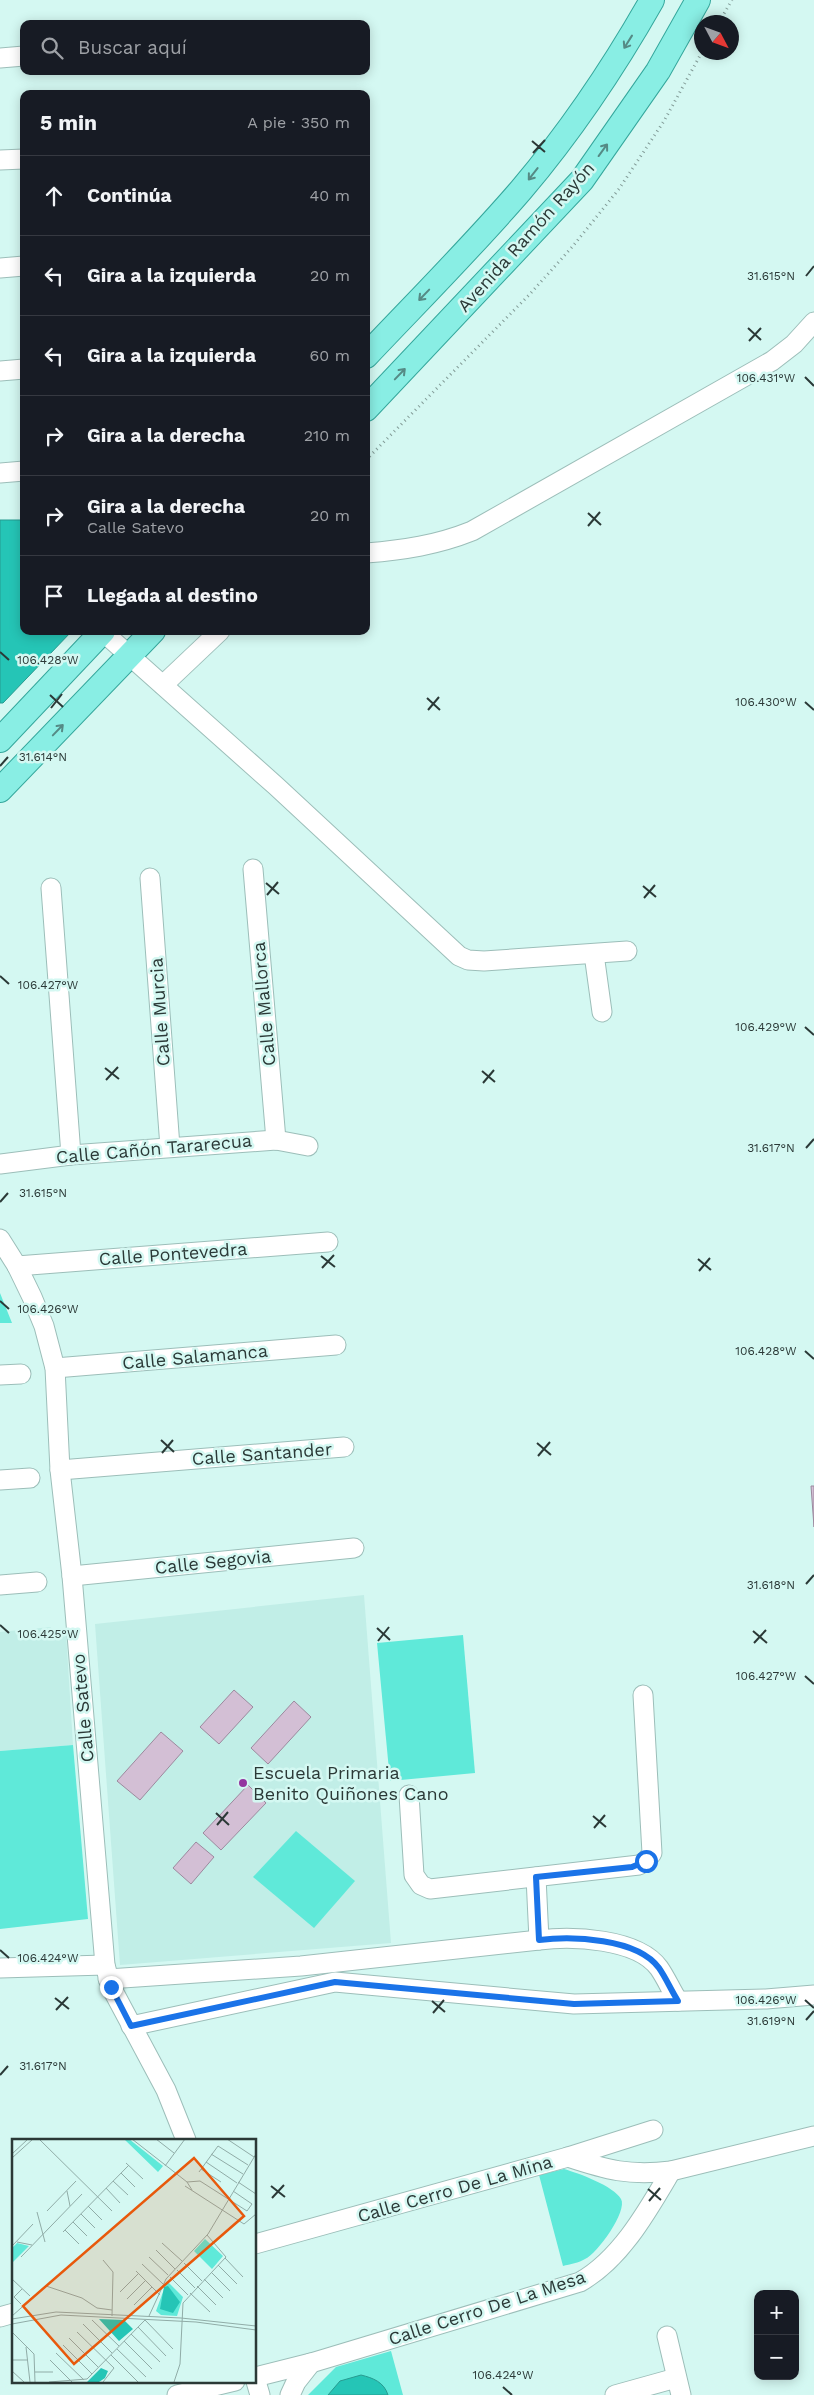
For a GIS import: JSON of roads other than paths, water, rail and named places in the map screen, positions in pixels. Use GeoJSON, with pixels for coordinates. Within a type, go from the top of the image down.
{"type":"FeatureCollection","features":[{"type":"Feature","properties":{"kind":"main road","name":"Avenida Ramón Rayón"},"geometry":{"type":"LineString","coordinates":[[370,352],[480,237],[522,189],[592,99],[652,0]]}},
{"type":"Feature","properties":{"kind":"main road","name":"Avenida Ramón Rayón"},"geometry":{"type":"LineString","coordinates":[[370,405],[582,180],[658,71],[698,0]]}},
{"type":"Feature","properties":{"kind":"main road"},"geometry":{"type":"LineString","coordinates":[[0,740],[99,635]]}},
{"type":"Feature","properties":{"kind":"main road"},"geometry":{"type":"LineString","coordinates":[[0,790],[149,635]]}},
{"type":"Feature","properties":{"kind":"street"},"geometry":{"type":"LineString","coordinates":[[0,58],[20,56]]}},
{"type":"Feature","properties":{"kind":"street"},"geometry":{"type":"LineString","coordinates":[[0,160],[20,159]]}},
{"type":"Feature","properties":{"kind":"street"},"geometry":{"type":"LineString","coordinates":[[0,268],[20,266]]}},
{"type":"Feature","properties":{"kind":"street"},"geometry":{"type":"LineString","coordinates":[[370,554],[409,550],[444,542],[472,531],[772,361],[794,344],[814,322]]}},
{"type":"Feature","properties":{"kind":"street"},"geometry":{"type":"LineString","coordinates":[[0,371],[20,370]]}},
{"type":"Feature","properties":{"kind":"street"},"geometry":{"type":"LineString","coordinates":[[0,473],[20,471]]}},
{"type":"Feature","properties":{"kind":"street"},"geometry":{"type":"LineString","coordinates":[[107,635],[276,786],[459,956],[468,960],[484,961],[627,951]]}},
{"type":"Feature","properties":{"kind":"street"},"geometry":{"type":"LineString","coordinates":[[163,685],[216,635]]}},
{"type":"Feature","properties":{"kind":"street","name":"Calle Mallorca"},"geometry":{"type":"LineString","coordinates":[[253,869],[276,1140]]}},
{"type":"Feature","properties":{"kind":"street","name":"Calle Murcia"},"geometry":{"type":"LineString","coordinates":[[150,878],[170,1147]]}},
{"type":"Feature","properties":{"kind":"street"},"geometry":{"type":"LineString","coordinates":[[51,888],[72,1155]]}},
{"type":"Feature","properties":{"kind":"street"},"geometry":{"type":"LineString","coordinates":[[594,954],[602,1012]]}},
{"type":"Feature","properties":{"kind":"street","name":"Calle Cañón Tararecua"},"geometry":{"type":"LineString","coordinates":[[0,1164],[72,1155],[276,1140],[308,1146]]}},
{"type":"Feature","properties":{"kind":"street","name":"Calle Satevo"},"geometry":{"type":"LineString","coordinates":[[0,1239],[17,1266],[44,1326],[55,1368],[60,1470],[72,1576],[107,1972],[131,2026],[166,2090],[186,2139]]}},
{"type":"Feature","properties":{"kind":"street","name":"Calle Pontevedra"},"geometry":{"type":"LineString","coordinates":[[17,1266],[328,1242]]}},
{"type":"Feature","properties":{"kind":"street","name":"Calle Salamanca"},"geometry":{"type":"LineString","coordinates":[[55,1368],[336,1345]]}},
{"type":"Feature","properties":{"kind":"street"},"geometry":{"type":"LineString","coordinates":[[0,1375],[21,1374]]}},
{"type":"Feature","properties":{"kind":"street","name":"Calle Santander"},"geometry":{"type":"LineString","coordinates":[[60,1470],[344,1447]]}},
{"type":"Feature","properties":{"kind":"street"},"geometry":{"type":"LineString","coordinates":[[0,1480],[30,1478]]}},
{"type":"Feature","properties":{"kind":"street","name":"Calle Segovia"},"geometry":{"type":"LineString","coordinates":[[72,1576],[354,1548]]}},
{"type":"Feature","properties":{"kind":"street"},"geometry":{"type":"LineString","coordinates":[[0,1585],[38,1582]]}},
{"type":"Feature","properties":{"kind":"street"},"geometry":{"type":"LineString","coordinates":[[409,1795],[414,1875],[421,1886],[430,1889],[639,1865],[646,1861],[652,1853],[643,1695]]}},
{"type":"Feature","properties":{"kind":"street"},"geometry":{"type":"LineString","coordinates":[[536,1877],[539,1940]]}},
{"type":"Feature","properties":{"kind":"street"},"geometry":{"type":"LineString","coordinates":[[0,1968],[107,1972],[301,1966],[539,1940],[563,1938],[596,1939],[636,1951],[658,1966],[678,2001]]}},
{"type":"Feature","properties":{"kind":"street"},"geometry":{"type":"LineString","coordinates":[[131,2026],[335,1982],[574,2004],[766,1999],[814,1995]]}},
{"type":"Feature","properties":{"kind":"street","name":"Calle Cerro De La Mina"},"geometry":{"type":"LineString","coordinates":[[256,2244],[568,2157],[653,2130]]}},
{"type":"Feature","properties":{"kind":"street"},"geometry":{"type":"LineString","coordinates":[[568,2157],[615,2172],[649,2174],[671,2171],[814,2136]]}},
{"type":"Feature","properties":{"kind":"street","name":"Calle Cerro De La Mesa"},"geometry":{"type":"LineString","coordinates":[[256,2377],[311,2363],[580,2282],[594,2274],[613,2256],[671,2171]]}},
{"type":"Feature","properties":{"kind":"street"},"geometry":{"type":"LineString","coordinates":[[615,2395],[679,2386],[666,2336]]}},
{"type":"Feature","properties":{"kind":"street"},"geometry":{"type":"LineString","coordinates":[[290,2395],[296,2382],[311,2363]]}},
{"type":"Feature","properties":{"kind":"street"},"geometry":{"type":"LineString","coordinates":[[256,2381],[260,2395]]}},
{"type":"Feature","properties":{"kind":"street"},"geometry":{"type":"LineString","coordinates":[[178,2395],[232,2382]]}},
{"type":"Feature","properties":{"kind":"water"},"geometry":{"type":"Polygon","coordinates":[[[0,520],[20,520],[20,635],[68,635],[3,703],[0,703],[0,520]]]}},
{"type":"Feature","properties":{"kind":"water"},"geometry":{"type":"Polygon","coordinates":[[[361,2375],[378,2381],[388,2395],[328,2395],[340,2381],[361,2375]]]}},
{"type":"Feature","properties":{"kind":"place","name":"Escuela Primaria Benito Quiñones Cano"},"geometry":{"type":"Point","coordinates":[243,1783]}}]}
